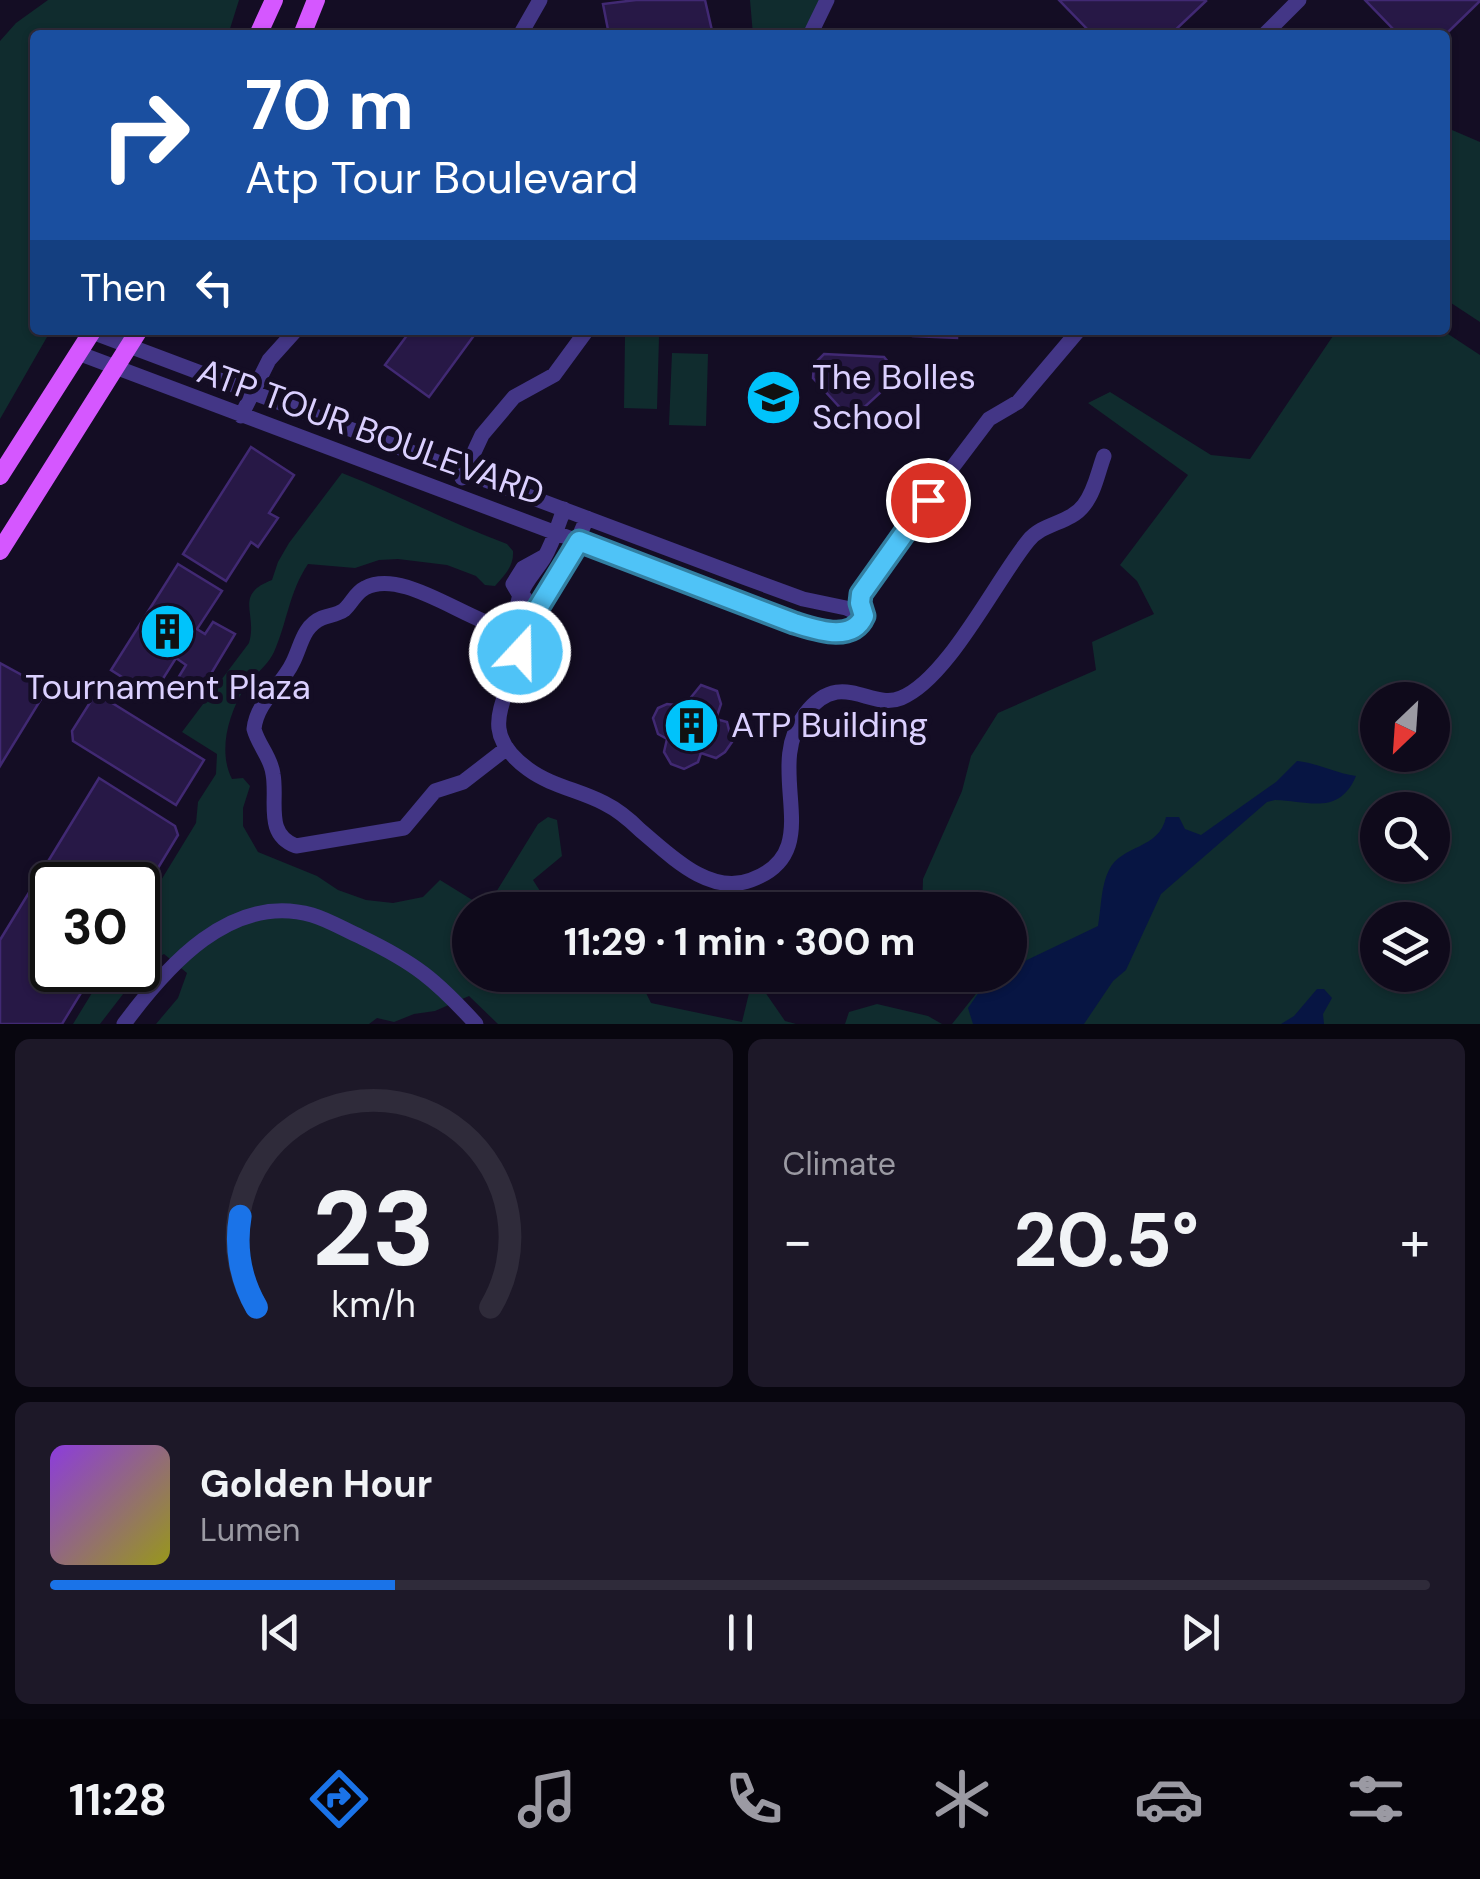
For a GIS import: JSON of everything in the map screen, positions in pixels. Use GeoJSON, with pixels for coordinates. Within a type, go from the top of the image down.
{"type":"FeatureCollection","features":[{"type":"Feature","properties":{"kind":"main road"},"geometry":{"type":"LineString","coordinates":[[260,30],[274,0]]}},
{"type":"Feature","properties":{"kind":"main road"},"geometry":{"type":"LineString","coordinates":[[304,30],[316,0]]}},
{"type":"Feature","properties":{"kind":"main road"},"geometry":{"type":"LineString","coordinates":[[0,476],[90,335]]}},
{"type":"Feature","properties":{"kind":"main road"},"geometry":{"type":"LineString","coordinates":[[0,551],[134,338]]}},
{"type":"Feature","properties":{"kind":"street"},"geometry":{"type":"LineString","coordinates":[[523,30],[540,0]]}},
{"type":"Feature","properties":{"kind":"street"},"geometry":{"type":"LineString","coordinates":[[813,30],[827,0]]}},
{"type":"Feature","properties":{"kind":"street"},"geometry":{"type":"LineString","coordinates":[[1269,30],[1298,0]]}},
{"type":"Feature","properties":{"kind":"street"},"geometry":{"type":"LineString","coordinates":[[240,416],[269,360],[292,335]]}},
{"type":"Feature","properties":{"kind":"street"},"geometry":{"type":"LineString","coordinates":[[454,495],[482,435],[514,396],[554,375],[583,335]]}},
{"type":"Feature","properties":{"kind":"street"},"geometry":{"type":"LineString","coordinates":[[864,616],[861,594],[886,554],[989,419],[1018,402],[1075,335]]}},
{"type":"Feature","properties":{"kind":"street","name":"ATP TOUR BOULEVARD"},"geometry":{"type":"LineString","coordinates":[[78,353],[817,630],[851,630],[860,626],[864,616],[803,599],[252,391],[134,338]]}},
{"type":"Feature","properties":{"kind":"street"},"geometry":{"type":"LineString","coordinates":[[564,509],[545,556],[516,608],[520,652],[499,711],[502,737],[521,763],[544,779],[602,801],[702,876],[724,884],[756,878],[772,868],[789,847],[793,819],[787,765],[794,736],[806,712],[839,692],[862,693],[890,701],[900,699],[924,682],[984,610],[1029,540],[1038,532],[1066,521],[1087,502],[1104,456]]}},
{"type":"Feature","properties":{"kind":"street"},"geometry":{"type":"LineString","coordinates":[[519,631],[554,583],[579,541],[587,518]]}},
{"type":"Feature","properties":{"kind":"street"},"geometry":{"type":"LineString","coordinates":[[538,604],[520,596],[513,584],[532,561],[545,556]]}},
{"type":"Feature","properties":{"kind":"street"},"geometry":{"type":"LineString","coordinates":[[536,571],[554,583]]}},
{"type":"Feature","properties":{"kind":"street"},"geometry":{"type":"LineString","coordinates":[[507,748],[464,782],[436,791],[404,828],[296,846],[286,842],[275,828],[274,774],[256,736],[255,718],[292,665],[313,624],[338,614],[358,593],[378,583],[409,589],[500,628],[519,631]]}},
{"type":"Feature","properties":{"kind":"street"},"geometry":{"type":"LineString","coordinates":[[124,1024],[161,978],[203,938],[254,915],[284,912],[325,920],[406,959],[424,971],[476,1024]]}},
{"type":"Feature","properties":{"kind":"green space"},"geometry":{"type":"Polygon","coordinates":[[[48,0],[239,0],[230,30],[30,30],[30,335],[48,335],[0,419],[0,41],[16,23],[48,0]]]}},
{"type":"Feature","properties":{"kind":"green space"},"geometry":{"type":"Polygon","coordinates":[[[750,0],[820,0],[808,30],[753,30],[750,0]]]}},
{"type":"Feature","properties":{"kind":"green space"},"geometry":{"type":"Polygon","coordinates":[[[1450,129],[1480,142],[1480,322],[1450,302],[1450,129]]]}},
{"type":"Feature","properties":{"kind":"green space"},"geometry":{"type":"Polygon","coordinates":[[[1334,335],[1450,335],[1480,355],[1480,1024],[952,1024],[977,992],[1027,992],[1027,892],[923,892],[923,879],[962,791],[971,756],[998,713],[1096,670],[1092,642],[1154,614],[1137,581],[1120,565],[1188,475],[1088,403],[1110,392],[1211,455],[1250,459],[1334,335]]]}},
{"type":"Feature","properties":{"kind":"green space"},"geometry":{"type":"Polygon","coordinates":[[[625,337],[659,337],[657,409],[624,408],[625,337]]]}},
{"type":"Feature","properties":{"kind":"green space"},"geometry":{"type":"Polygon","coordinates":[[[672,353],[708,354],[706,426],[669,425],[672,353]]]}},
{"type":"Feature","properties":{"kind":"green space"},"geometry":{"type":"Polygon","coordinates":[[[342,473],[507,544],[513,551],[512,561],[495,586],[485,585],[476,576],[447,565],[398,559],[355,568],[308,564],[296,585],[274,652],[244,689],[227,734],[226,757],[232,779],[243,778],[250,786],[243,808],[243,826],[258,852],[366,900],[393,903],[423,897],[440,880],[459,892],[452,892],[452,992],[646,992],[651,1003],[742,1022],[749,992],[765,992],[785,1021],[796,1024],[498,1024],[469,996],[435,1011],[394,1022],[377,1018],[369,1024],[156,1024],[178,998],[187,973],[164,954],[160,956],[160,882],[196,823],[198,802],[216,774],[217,754],[182,732],[249,643],[250,599],[253,592],[272,580],[289,543],[342,473]]]}},
{"type":"Feature","properties":{"kind":"green space"},"geometry":{"type":"Polygon","coordinates":[[[548,817],[557,820],[562,856],[533,880],[541,892],[496,892],[538,824],[548,817]]]}},
{"type":"Feature","properties":{"kind":"green space"},"geometry":{"type":"Polygon","coordinates":[[[93,992],[125,992],[100,1024],[73,1024],[93,992]]]}},
{"type":"Feature","properties":{"kind":"green space"},"geometry":{"type":"Polygon","coordinates":[[[877,1004],[928,1016],[942,1024],[845,1024],[849,1012],[877,1004]]]}},
{"type":"Feature","properties":{"kind":"shaded area"},"geometry":{"type":"Polygon","coordinates":[[[1297,761],[1356,776],[1349,789],[1332,801],[1267,802],[1161,894],[1126,970],[1113,981],[1084,1024],[973,1024],[968,1008],[979,992],[1027,992],[1027,960],[1098,926],[1109,870],[1122,855],[1156,836],[1166,817],[1179,817],[1185,829],[1201,835],[1276,782],[1297,761]]]}},
{"type":"Feature","properties":{"kind":"shaded area"},"geometry":{"type":"Polygon","coordinates":[[[1317,989],[1324,989],[1332,998],[1323,1014],[1324,1024],[1281,1024],[1294,1016],[1317,989]]]}},
{"type":"Feature","properties":{"kind":"building"},"geometry":{"type":"Polygon","coordinates":[[[705,0],[712,30],[608,30],[603,4],[705,0]]]}},
{"type":"Feature","properties":{"kind":"building"},"geometry":{"type":"Polygon","coordinates":[[[1059,0],[1206,1],[1175,30],[1088,30],[1059,0]]]}},
{"type":"Feature","properties":{"kind":"building"},"geometry":{"type":"Polygon","coordinates":[[[1365,0],[1480,0],[1450,30],[1394,30],[1365,0]]]}},
{"type":"Feature","properties":{"kind":"building"},"geometry":{"type":"Polygon","coordinates":[[[407,335],[474,335],[429,397],[385,365],[407,335]]]}},
{"type":"Feature","properties":{"kind":"building"},"geometry":{"type":"Polygon","coordinates":[[[957,335],[957,338],[913,336],[957,335]]]}},
{"type":"Feature","properties":{"kind":"building"},"geometry":{"type":"Polygon","coordinates":[[[824,354],[884,357],[893,368],[892,382],[858,413],[844,412],[813,378],[814,364],[824,354]]]}},
{"type":"Feature","properties":{"kind":"building","name":"Tournament Plaza"},"geometry":{"type":"Polygon","coordinates":[[[251,447],[294,475],[269,513],[278,518],[258,547],[251,542],[226,581],[183,554],[251,447]]]}},
{"type":"Feature","properties":{"kind":"building","name":"Tournament Plaza"},"geometry":{"type":"Polygon","coordinates":[[[178,564],[222,591],[197,629],[205,634],[213,622],[235,634],[200,692],[178,678],[186,665],[176,658],[152,696],[111,670],[178,564]]]}},
{"type":"Feature","properties":{"kind":"building"},"geometry":{"type":"Polygon","coordinates":[[[0,663],[42,686],[43,696],[0,766],[0,663]]]}},
{"type":"Feature","properties":{"kind":"building","name":"ATP Building"},"geometry":{"type":"Polygon","coordinates":[[[701,685],[717,691],[721,704],[716,719],[727,722],[732,742],[716,758],[701,753],[698,762],[684,769],[671,764],[664,752],[667,739],[658,734],[653,718],[658,708],[667,704],[684,706],[701,685]]]}},
{"type":"Feature","properties":{"kind":"building"},"geometry":{"type":"Polygon","coordinates":[[[96,693],[204,760],[176,805],[73,741],[72,731],[96,693]]]}},
{"type":"Feature","properties":{"kind":"building"},"geometry":{"type":"Polygon","coordinates":[[[99,778],[175,826],[178,835],[160,865],[48,862],[99,778]]]}},
{"type":"Feature","properties":{"kind":"building"},"geometry":{"type":"Polygon","coordinates":[[[30,891],[30,992],[82,992],[62,1024],[0,1024],[0,940],[30,891]]]}},
{"type":"Feature","properties":{"kind":"place","name":"The Bolles School"},"geometry":{"type":"Point","coordinates":[773,397]}},
{"type":"Feature","properties":{"kind":"place","name":"Tournament Plaza"},"geometry":{"type":"Point","coordinates":[168,631]}},
{"type":"Feature","properties":{"kind":"place","name":"ATP Building"},"geometry":{"type":"Point","coordinates":[692,725]}},
{"type":"Feature","properties":{"kind":"route"},"geometry":{"type":"LineString","coordinates":[[520,652],[519,631],[532,618],[579,541],[794,623],[817,630],[851,630],[860,626],[864,616],[861,594],[928,500]]}}]}
